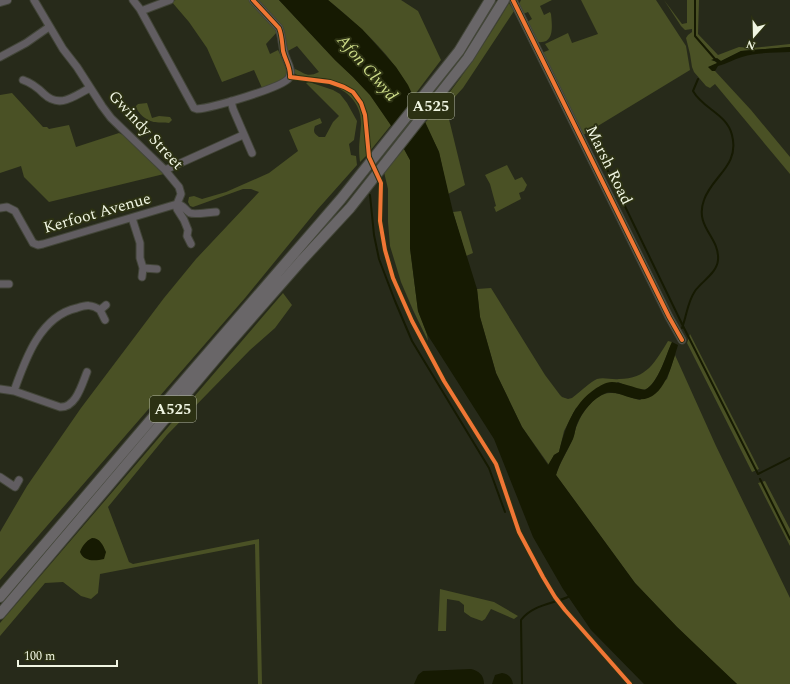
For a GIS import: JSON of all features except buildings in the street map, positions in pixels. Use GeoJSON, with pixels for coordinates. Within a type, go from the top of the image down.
{"type":"FeatureCollection","features":[{"type":"Feature","properties":{"kind":"main road","name":"A525"},"geometry":{"type":"LineString","coordinates":[[0,597],[341,199],[459,51],[490,0]]}},
{"type":"Feature","properties":{"kind":"main road","name":"A525"},"geometry":{"type":"LineString","coordinates":[[0,614],[210,366],[301,261],[350,208],[468,58],[504,0]]}},
{"type":"Feature","properties":{"kind":"street"},"geometry":{"type":"LineString","coordinates":[[0,2],[7,0]]}},
{"type":"Feature","properties":{"kind":"street","name":"Gwindy Street"},"geometry":{"type":"LineString","coordinates":[[34,0],[49,27],[111,118],[166,170],[179,187],[181,194],[177,204],[177,209],[184,220],[188,230],[187,236],[191,244]]}},
{"type":"Feature","properties":{"kind":"street"},"geometry":{"type":"LineString","coordinates":[[133,0],[141,11],[194,108],[199,109],[251,95],[286,82],[290,77],[290,70],[284,52],[281,32],[253,0]]}},
{"type":"Feature","properties":{"kind":"street"},"geometry":{"type":"LineString","coordinates":[[141,11],[170,0]]}},
{"type":"Feature","properties":{"kind":"street","name":"Marsh Road"},"geometry":{"type":"LineString","coordinates":[[513,0],[662,299],[669,317],[682,340]]}},
{"type":"Feature","properties":{"kind":"street"},"geometry":{"type":"LineString","coordinates":[[0,57],[26,43],[49,27]]}},
{"type":"Feature","properties":{"kind":"street"},"geometry":{"type":"LineString","coordinates":[[23,80],[30,83],[49,99],[56,102],[63,101],[90,88]]}},
{"type":"Feature","properties":{"kind":"street"},"geometry":{"type":"LineString","coordinates":[[231,101],[243,135],[252,153]]}},
{"type":"Feature","properties":{"kind":"street"},"geometry":{"type":"LineString","coordinates":[[166,170],[243,135]]}},
{"type":"Feature","properties":{"kind":"street"},"geometry":{"type":"LineString","coordinates":[[177,204],[183,205],[186,210],[194,214],[216,212]]}},
{"type":"Feature","properties":{"kind":"street","name":"Kerfoot Avenue"},"geometry":{"type":"LineString","coordinates":[[0,208],[7,207],[15,211],[33,243],[38,245],[177,204]]}},
{"type":"Feature","properties":{"kind":"street"},"geometry":{"type":"LineString","coordinates":[[132,218],[140,243],[140,258],[143,268],[142,278]]}},
{"type":"Feature","properties":{"kind":"street"},"geometry":{"type":"LineString","coordinates":[[143,268],[156,269]]}},
{"type":"Feature","properties":{"kind":"street"},"geometry":{"type":"LineString","coordinates":[[0,284],[9,284]]}},
{"type":"Feature","properties":{"kind":"street"},"geometry":{"type":"LineString","coordinates":[[14,391],[28,354],[52,320],[66,311],[93,305],[103,307],[105,320]]}},
{"type":"Feature","properties":{"kind":"street"},"geometry":{"type":"LineString","coordinates":[[0,389],[14,391],[60,407],[66,407],[71,404],[88,372]]}},
{"type":"Feature","properties":{"kind":"street"},"geometry":{"type":"LineString","coordinates":[[0,477],[21,491]]}},
{"type":"Feature","properties":{"kind":"street"},"geometry":{"type":"LineString","coordinates":[[15,487],[19,480]]}},
{"type":"Feature","properties":{"kind":"green space"},"geometry":{"type":"Polygon","coordinates":[[[250,0],[278,31],[266,44],[270,54],[278,50],[287,72],[286,75],[279,81],[262,88],[254,70],[222,82],[207,48],[189,22],[171,1],[250,0]]]}},
{"type":"Feature","properties":{"kind":"green space"},"geometry":{"type":"Polygon","coordinates":[[[256,0],[279,0],[370,95],[391,125],[370,151],[365,110],[356,94],[348,87],[337,82],[324,78],[302,77],[293,72],[295,69],[312,75],[319,72],[297,46],[286,52],[284,31],[256,0]]]}},
{"type":"Feature","properties":{"kind":"green space"},"geometry":{"type":"Polygon","coordinates":[[[328,0],[401,0],[418,11],[441,60],[413,97],[406,82],[387,56],[365,32],[328,0]]]}},
{"type":"Feature","properties":{"kind":"green space"},"geometry":{"type":"Polygon","coordinates":[[[521,0],[552,0],[540,6],[544,15],[550,12],[551,14],[551,33],[547,40],[538,42],[533,35],[527,22],[532,19],[528,12],[523,14],[519,4],[521,0]]]}},
{"type":"Feature","properties":{"kind":"green space"},"geometry":{"type":"Polygon","coordinates":[[[581,0],[656,0],[686,46],[690,70],[583,135],[581,134],[544,59],[544,52],[549,50],[545,44],[568,33],[572,43],[598,34],[581,0]]]}},
{"type":"Feature","properties":{"kind":"green space"},"geometry":{"type":"Polygon","coordinates":[[[664,0],[682,24],[687,23],[687,0],[699,0],[698,34],[718,55],[739,47],[752,48],[790,44],[790,47],[741,51],[721,61],[715,59],[712,60],[718,63],[709,67],[715,71],[751,110],[790,157],[790,174],[715,84],[710,88],[706,86],[694,72],[686,38],[692,32],[692,29],[685,30],[681,26],[664,0]]]}},
{"type":"Feature","properties":{"kind":"green space"},"geometry":{"type":"Polygon","coordinates":[[[509,3],[514,11],[463,88],[453,99],[447,111],[465,185],[448,194],[439,152],[425,123],[470,65],[509,3]]]}},
{"type":"Feature","properties":{"kind":"green space"},"geometry":{"type":"Polygon","coordinates":[[[309,82],[333,90],[340,94],[347,103],[357,121],[354,140],[349,144],[351,155],[356,156],[357,165],[317,210],[245,298],[0,580],[0,532],[27,486],[81,408],[164,298],[196,259],[259,192],[251,189],[243,189],[193,207],[190,206],[188,202],[189,197],[194,196],[202,199],[226,192],[269,173],[298,151],[289,130],[320,118],[322,123],[315,126],[314,132],[319,137],[325,137],[333,122],[339,116],[306,83],[309,82]]]}},
{"type":"Feature","properties":{"kind":"green space"},"geometry":{"type":"Polygon","coordinates":[[[330,84],[347,91],[358,103],[364,120],[368,154],[360,162],[359,147],[361,117],[359,111],[353,99],[343,90],[330,84]]]}},
{"type":"Feature","properties":{"kind":"green space"},"geometry":{"type":"Polygon","coordinates":[[[12,93],[43,127],[47,127],[49,129],[69,125],[76,147],[119,133],[137,146],[164,174],[49,202],[24,177],[21,166],[0,173],[0,95],[12,93]]]}},
{"type":"Feature","properties":{"kind":"green space"},"geometry":{"type":"Polygon","coordinates":[[[147,103],[152,118],[159,116],[170,117],[172,120],[169,123],[152,122],[146,119],[138,111],[136,106],[138,104],[147,103]]]}},
{"type":"Feature","properties":{"kind":"green space"},"geometry":{"type":"Polygon","coordinates":[[[404,149],[410,160],[410,248],[418,311],[427,334],[428,341],[401,282],[390,246],[388,189],[384,172],[404,149]]]}},
{"type":"Feature","properties":{"kind":"green space"},"geometry":{"type":"Polygon","coordinates":[[[507,165],[515,180],[522,177],[527,185],[524,191],[519,193],[521,199],[496,212],[494,207],[496,206],[490,184],[485,175],[507,165]]]}},
{"type":"Feature","properties":{"kind":"green space"},"geometry":{"type":"Polygon","coordinates":[[[461,211],[473,253],[466,256],[453,212],[461,211]]]}},
{"type":"Feature","properties":{"kind":"green space"},"geometry":{"type":"Polygon","coordinates":[[[491,288],[545,375],[560,395],[568,399],[572,398],[594,380],[602,378],[629,378],[643,373],[659,356],[668,341],[672,342],[658,375],[654,382],[646,389],[639,390],[618,382],[576,408],[564,431],[559,452],[554,455],[549,465],[522,427],[496,373],[480,317],[477,289],[491,288]]]}},
{"type":"Feature","properties":{"kind":"green space"},"geometry":{"type":"Polygon","coordinates":[[[283,293],[292,305],[275,328],[250,350],[167,435],[108,507],[129,562],[133,564],[259,539],[262,684],[258,684],[255,544],[100,574],[98,593],[91,599],[81,596],[63,582],[45,583],[0,636],[0,623],[283,293]]]}},
{"type":"Feature","properties":{"kind":"green space"},"geometry":{"type":"Polygon","coordinates":[[[690,334],[759,469],[752,472],[687,343],[690,334]]]}},
{"type":"Feature","properties":{"kind":"green space"},"geometry":{"type":"Polygon","coordinates":[[[675,355],[716,446],[790,598],[790,684],[737,684],[729,677],[677,627],[635,583],[556,475],[574,436],[577,425],[583,413],[590,404],[599,396],[610,393],[621,394],[640,400],[667,379],[675,355]]]}},
{"type":"Feature","properties":{"kind":"green space"},"geometry":{"type":"Polygon","coordinates":[[[765,481],[790,529],[790,546],[758,483],[765,481]]]}},
{"type":"Feature","properties":{"kind":"green space"},"geometry":{"type":"Polygon","coordinates":[[[440,589],[494,602],[518,616],[514,619],[491,609],[482,621],[471,617],[464,612],[464,605],[459,601],[447,599],[446,631],[438,631],[440,589]]]}},
{"type":"Feature","properties":{"kind":"water","name":"Afon Clwyd"},"geometry":{"type":"Polygon","coordinates":[[[279,0],[328,0],[362,29],[396,67],[408,85],[439,152],[453,212],[477,289],[480,317],[496,373],[522,427],[548,465],[554,455],[559,452],[567,425],[576,409],[587,395],[601,385],[609,382],[615,382],[645,390],[658,375],[672,342],[678,345],[669,374],[658,391],[651,397],[643,399],[632,398],[616,393],[606,393],[601,395],[588,406],[579,419],[573,439],[556,475],[635,583],[677,627],[737,684],[644,684],[591,630],[563,589],[533,537],[494,439],[427,334],[418,311],[410,248],[410,160],[392,127],[370,95],[279,0]]]}},
{"type":"Feature","properties":{"kind":"water"},"geometry":{"type":"Polygon","coordinates":[[[790,47],[790,52],[748,55],[718,66],[715,71],[712,71],[708,67],[717,63],[711,60],[717,58],[721,61],[741,51],[790,47]]]}},
{"type":"Feature","properties":{"kind":"water"},"geometry":{"type":"Polygon","coordinates":[[[92,538],[97,539],[102,544],[106,552],[104,559],[90,560],[84,558],[80,552],[86,542],[92,538]]]}},
{"type":"Feature","properties":{"kind":"water"},"geometry":{"type":"Polygon","coordinates":[[[471,669],[480,674],[483,678],[484,684],[414,684],[418,675],[423,671],[471,669]]]}},
{"type":"Feature","properties":{"kind":"water"},"geometry":{"type":"Polygon","coordinates":[[[502,673],[506,674],[512,679],[513,684],[492,684],[495,675],[502,673]]]}},
{"type":"Feature","properties":{"kind":"waterway"},"geometry":{"type":"LineString","coordinates":[[695,0],[695,36],[715,59]]}},
{"type":"Feature","properties":{"kind":"waterway"},"geometry":{"type":"LineString","coordinates":[[682,328],[692,296],[717,265],[718,252],[702,218],[702,209],[708,192],[729,163],[733,146],[732,135],[725,122],[703,103],[693,91],[698,79]]}},
{"type":"Feature","properties":{"kind":"waterway"},"geometry":{"type":"LineString","coordinates":[[589,132],[683,326],[758,474],[790,458]]}},
{"type":"Feature","properties":{"kind":"waterway"},"geometry":{"type":"LineString","coordinates":[[370,195],[374,235],[379,259],[412,341],[489,468],[505,512]]}},
{"type":"Feature","properties":{"kind":"waterway"},"geometry":{"type":"LineString","coordinates":[[760,479],[790,539]]}},
{"type":"Feature","properties":{"kind":"waterway"},"geometry":{"type":"LineString","coordinates":[[522,684],[521,620],[536,608],[568,597]]}},
{"type":"Feature","properties":{"kind":"cycle path"},"geometry":{"type":"LineString","coordinates":[[253,0],[279,28],[283,51],[290,70],[290,77],[330,82],[344,87],[353,92],[361,103],[365,115],[369,157],[381,183],[380,221],[385,250],[393,278],[412,321],[444,381],[496,464],[519,532],[555,597],[630,684]]}},
{"type":"Feature","properties":{"kind":"cycle path"},"geometry":{"type":"LineString","coordinates":[[513,0],[669,317],[682,340]]}}]}
